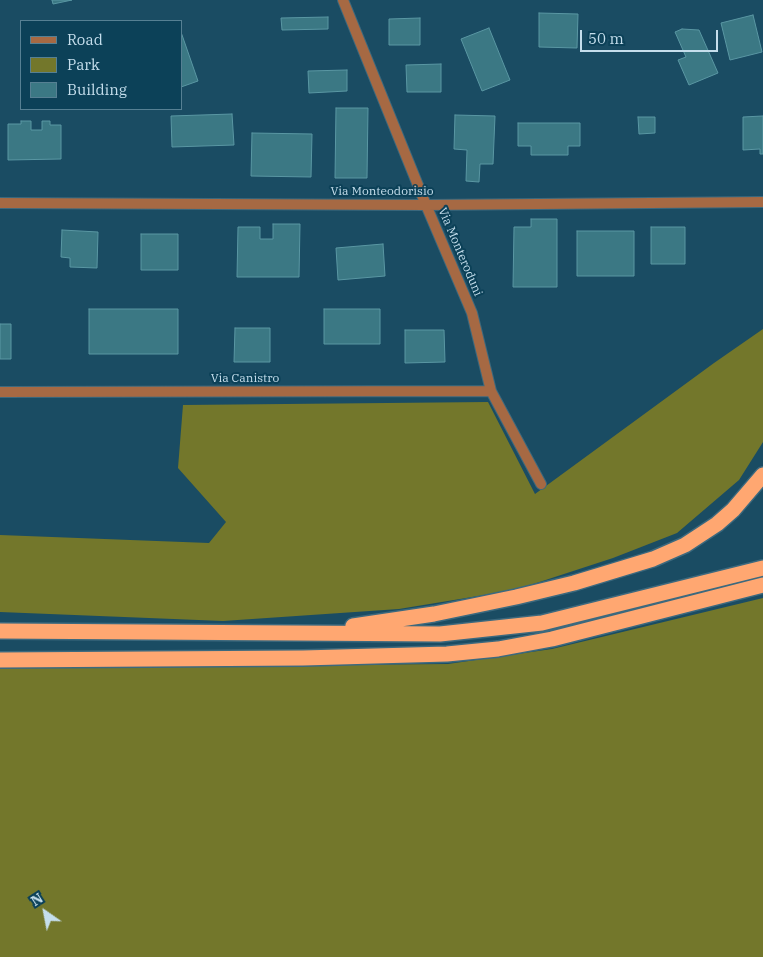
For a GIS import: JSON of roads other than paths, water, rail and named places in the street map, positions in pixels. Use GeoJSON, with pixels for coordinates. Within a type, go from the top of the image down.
{"type":"FeatureCollection","features":[{"type":"Feature","properties":{"kind":"highway"},"geometry":{"type":"LineString","coordinates":[[277,634],[368,624],[434,614],[516,597],[636,565],[685,545],[717,524],[734,510],[763,475]]}},
{"type":"Feature","properties":{"kind":"highway"},"geometry":{"type":"LineString","coordinates":[[0,631],[440,634],[542,623],[763,568]]}},
{"type":"Feature","properties":{"kind":"highway"},"geometry":{"type":"LineString","coordinates":[[0,660],[303,658],[447,654],[498,649],[552,639],[763,585]]}},
{"type":"Feature","properties":{"kind":"street","name":"Via Monteroduni"},"geometry":{"type":"LineString","coordinates":[[343,0],[472,313],[491,391],[541,484]]}},
{"type":"Feature","properties":{"kind":"street","name":"Via Monteodorisio"},"geometry":{"type":"LineString","coordinates":[[0,203],[426,205],[763,202]]}},
{"type":"Feature","properties":{"kind":"street","name":"Via Canistro"},"geometry":{"type":"LineString","coordinates":[[0,392],[491,391]]}}]}
